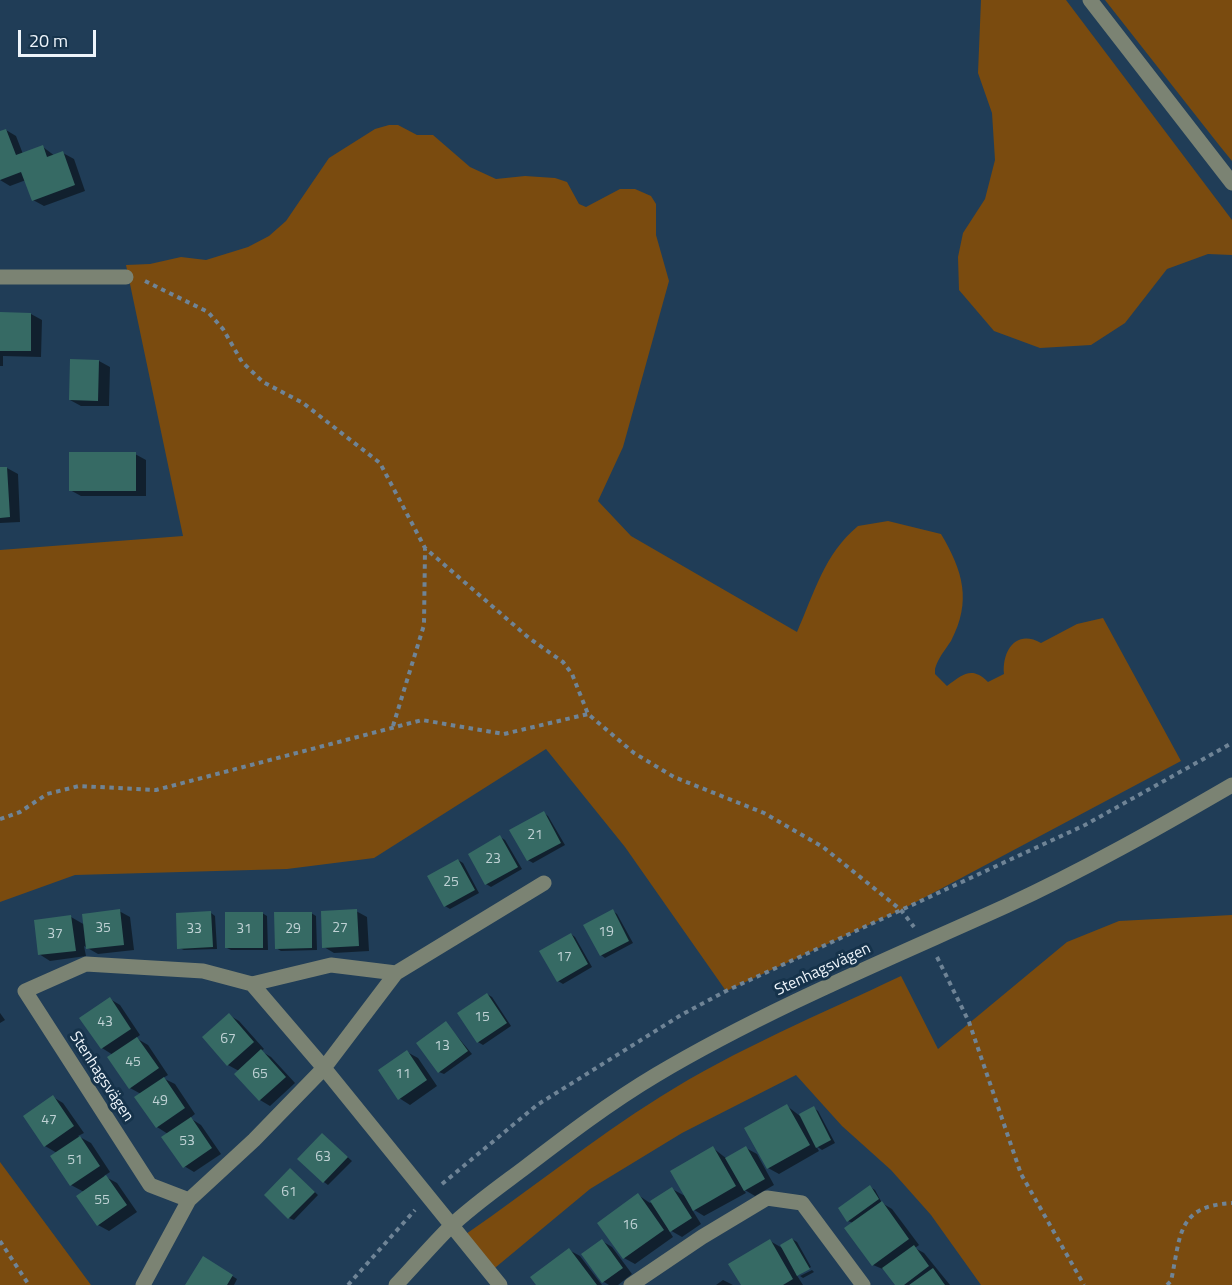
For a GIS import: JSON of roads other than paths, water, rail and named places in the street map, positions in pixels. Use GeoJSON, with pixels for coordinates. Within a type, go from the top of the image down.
{"type":"FeatureCollection","features":[{"type":"Feature","properties":{"kind":"street"},"geometry":{"type":"LineString","coordinates":[[1090,0],[1232,183]]}},
{"type":"Feature","properties":{"kind":"street"},"geometry":{"type":"LineString","coordinates":[[0,277],[126,277]]}},
{"type":"Feature","properties":{"kind":"street","name":"Stenhagsvägen"},"geometry":{"type":"LineString","coordinates":[[396,1285],[451,1226],[581,1125],[655,1075],[747,1026],[924,940],[1006,906],[1087,866],[1155,831],[1232,785]]}},
{"type":"Feature","properties":{"kind":"street"},"geometry":{"type":"LineString","coordinates":[[143,1285],[189,1200],[254,1140],[324,1068],[396,973],[544,883]]}},
{"type":"Feature","properties":{"kind":"street","name":"Stenhagsvägen"},"geometry":{"type":"LineString","coordinates":[[189,1200],[150,1185],[25,991],[86,964],[203,971],[252,984],[331,965],[396,973]]}},
{"type":"Feature","properties":{"kind":"street"},"geometry":{"type":"LineString","coordinates":[[252,984],[324,1068],[500,1285]]}},
{"type":"Feature","properties":{"kind":"street"},"geometry":{"type":"LineString","coordinates":[[631,1285],[702,1237],[767,1198],[802,1203],[863,1285]]}}]}
